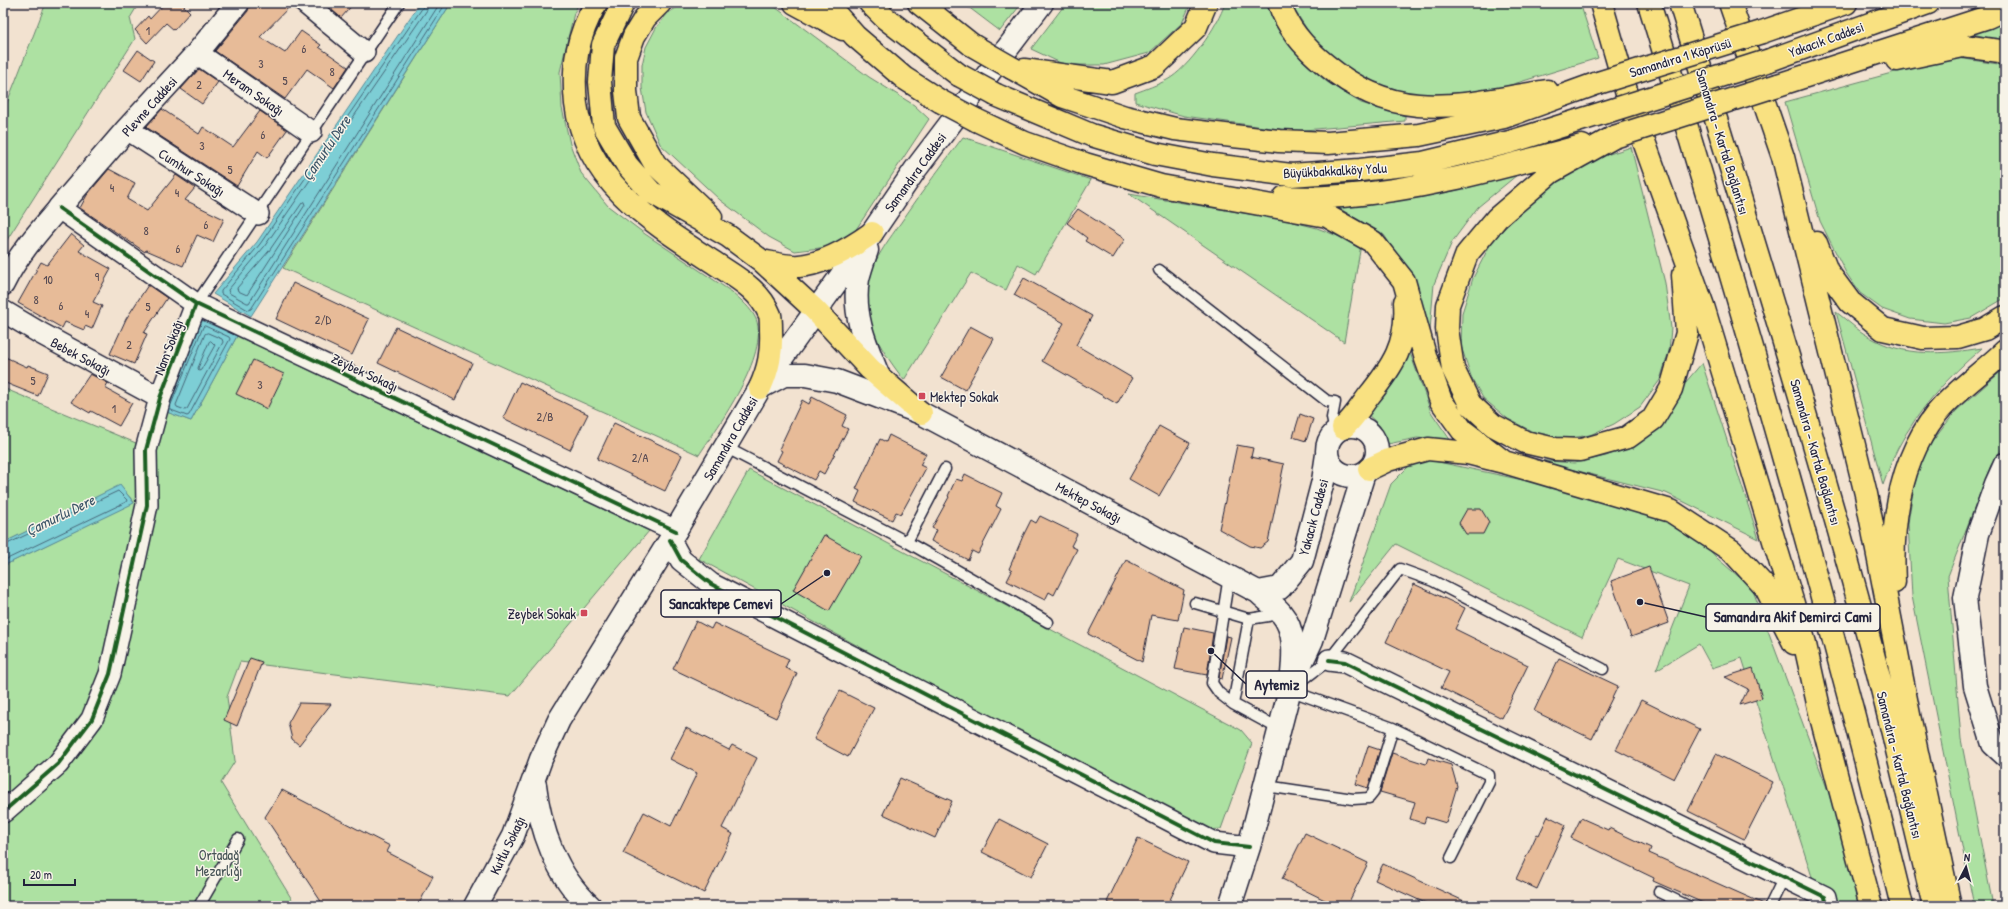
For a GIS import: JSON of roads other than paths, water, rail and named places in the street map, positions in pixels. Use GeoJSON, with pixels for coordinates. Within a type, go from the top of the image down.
{"type":"FeatureCollection","features":[{"type":"Feature","properties":{"kind":"highway"},"geometry":{"type":"LineString","coordinates":[[596,3],[585,21],[576,54],[574,80],[579,125],[607,180],[637,210],[752,288],[770,315],[772,349],[768,369],[760,388]]}},
{"type":"Feature","properties":{"kind":"highway"},"geometry":{"type":"LineString","coordinates":[[623,3],[603,45],[600,82],[604,126],[626,166],[651,192],[728,236],[762,261],[816,310],[879,377],[921,413]]}},
{"type":"Feature","properties":{"kind":"highway"},"geometry":{"type":"LineString","coordinates":[[660,3],[645,18],[634,36],[626,58],[626,91],[629,118],[655,164],[697,203],[728,236]]}},
{"type":"Feature","properties":{"kind":"highway"},"geometry":{"type":"LineString","coordinates":[[795,3],[855,36]]}},
{"type":"Feature","properties":{"kind":"highway"},"geometry":{"type":"LineString","coordinates":[[826,3],[855,36],[904,78],[940,101],[976,120],[1026,143],[1085,164],[1161,186],[1327,216],[1373,242],[1404,281],[1423,342],[1426,359],[1441,401],[1462,430],[1504,462]]}},
{"type":"Feature","properties":{"kind":"highway","name":"Büyükbakkalköy Yolu"},"geometry":{"type":"LineString","coordinates":[[870,3],[885,18],[959,74],[996,95],[1091,135],[1155,154],[1213,165],[1291,175],[1360,170],[1423,163],[1510,142],[1606,112]]}},
{"type":"Feature","properties":{"kind":"highway","name":"Büyükbakkalköy Yolu"},"geometry":{"type":"LineString","coordinates":[[919,3],[972,45],[1062,96],[1132,119],[1175,129],[1233,136],[1279,141],[1328,142],[1418,135],[1504,117],[1598,83]]}},
{"type":"Feature","properties":{"kind":"highway"},"geometry":{"type":"LineString","coordinates":[[1012,68],[1112,82],[1155,66],[1196,26],[1206,3]]}},
{"type":"Feature","properties":{"kind":"highway"},"geometry":{"type":"LineString","coordinates":[[1279,3],[1283,14],[1307,50],[1337,75],[1367,93],[1407,105],[1449,107],[1598,83]]}},
{"type":"Feature","properties":{"kind":"highway"},"geometry":{"type":"LineString","coordinates":[[1601,3],[1627,94],[1703,306],[1804,640],[1821,717],[1871,906]]}},
{"type":"Feature","properties":{"kind":"highway"},"geometry":{"type":"LineString","coordinates":[[1648,3],[1696,158],[1810,547],[1902,906]]}},
{"type":"Feature","properties":{"kind":"highway","name":"Samandıra - Kartal Bağlantısı"},"geometry":{"type":"LineString","coordinates":[[1680,3],[1756,248],[1821,467],[1873,656],[1934,906]]}},
{"type":"Feature","properties":{"kind":"highway"},"geometry":{"type":"LineString","coordinates":[[1730,3],[1783,157],[1827,271],[1850,302],[1883,328],[1923,338],[1958,337],[1985,329],[2005,317]]}},
{"type":"Feature","properties":{"kind":"highway","name":"Yakacık Caddesi"},"geometry":{"type":"LineString","coordinates":[[1762,32],[1846,3]]}},
{"type":"Feature","properties":{"kind":"highway","name":"Yakacık Caddesi"},"geometry":{"type":"LineString","coordinates":[[1770,60],[1928,3]]}},
{"type":"Feature","properties":{"kind":"highway"},"geometry":{"type":"LineString","coordinates":[[1161,186],[1300,199],[1379,194],[1430,185],[1614,137],[1778,86],[1988,17],[2005,9]]}},
{"type":"Feature","properties":{"kind":"highway","name":"Samandıra 1 Köprüsü"},"geometry":{"type":"LineString","coordinates":[[1598,83],[1762,32]]}},
{"type":"Feature","properties":{"kind":"highway"},"geometry":{"type":"LineString","coordinates":[[1778,86],[1963,46],[2000,51],[2005,54]]}},
{"type":"Feature","properties":{"kind":"highway","name":"Samandıra 1 Köprüsü"},"geometry":{"type":"LineString","coordinates":[[1606,112],[1770,60]]}},
{"type":"Feature","properties":{"kind":"highway"},"geometry":{"type":"LineString","coordinates":[[1614,137],[1551,172],[1497,218],[1468,254],[1448,305],[1447,330],[1453,369],[1470,404],[1493,425],[1524,442],[1555,449],[1581,450],[1628,437],[1653,419],[1671,389],[1687,334],[1682,270],[1662,192]]}},
{"type":"Feature","properties":{"kind":"highway"},"geometry":{"type":"LineString","coordinates":[[1783,157],[1866,494],[1910,720],[1950,906]]}},
{"type":"Feature","properties":{"kind":"highway"},"geometry":{"type":"LineString","coordinates":[[762,261],[799,266],[833,257],[852,248],[872,233]]}},
{"type":"Feature","properties":{"kind":"highway"},"geometry":{"type":"LineString","coordinates":[[1339,430],[1351,420],[1389,370],[1403,340],[1406,315],[1404,281]]}},
{"type":"Feature","properties":{"kind":"highway"},"geometry":{"type":"LineString","coordinates":[[1910,720],[1894,591],[1893,560],[1896,517],[1901,486],[1914,451],[1937,414],[1961,389],[2005,351]]}},
{"type":"Feature","properties":{"kind":"highway"},"geometry":{"type":"LineString","coordinates":[[1367,471],[1388,460],[1428,449],[1468,453],[1504,462],[1670,511],[1732,551],[1766,588],[1792,639],[1821,717]]}},
{"type":"Feature","properties":{"kind":"main road","name":"Plevne Caddesi"},"geometry":{"type":"LineString","coordinates":[[59,208],[127,129],[197,53],[238,3]]}},
{"type":"Feature","properties":{"kind":"main road","name":"Samandıra Caddesi"},"geometry":{"type":"LineString","coordinates":[[590,906],[582,899],[564,876],[547,840],[538,813],[534,782],[546,748],[559,720],[673,535],[760,388],[916,170],[1042,3]]}},
{"type":"Feature","properties":{"kind":"main road"},"geometry":{"type":"LineString","coordinates":[[872,233],[858,279],[857,308],[861,334],[879,377]]}},
{"type":"Feature","properties":{"kind":"main road","name":"Mektep Sokağı"},"geometry":{"type":"LineString","coordinates":[[760,388],[784,375],[805,375],[837,381],[921,413],[1258,592]]}},
{"type":"Feature","properties":{"kind":"main road"},"geometry":{"type":"LineString","coordinates":[[1290,688],[1312,640],[1367,471],[1375,461],[1377,453],[1373,437],[1367,430],[1351,426],[1339,430]]}},
{"type":"Feature","properties":{"kind":"main road","name":"Yakacık Caddesi"},"geometry":{"type":"LineString","coordinates":[[1258,592],[1280,588],[1302,561],[1323,481],[1330,438],[1339,430]]}},
{"type":"Feature","properties":{"kind":"main road","name":"Yakacık Caddesi"},"geometry":{"type":"LineString","coordinates":[[1327,454],[1332,465],[1341,473],[1352,475],[1367,471]]}},
{"type":"Feature","properties":{"kind":"main road"},"geometry":{"type":"LineString","coordinates":[[2005,464],[1978,534],[1966,598],[1975,686],[1994,744],[2005,755]]}},
{"type":"Feature","properties":{"kind":"main road"},"geometry":{"type":"LineString","coordinates":[[1230,906],[1249,847],[1266,786],[1290,688],[1294,649],[1291,630],[1281,614],[1258,592]]}},
{"type":"Feature","properties":{"kind":"main road","name":"Kutlu Sokağı"},"geometry":{"type":"LineString","coordinates":[[475,906],[513,836],[534,782]]}},
{"type":"Feature","properties":{"kind":"street"},"geometry":{"type":"LineString","coordinates":[[305,3],[364,52]]}},
{"type":"Feature","properties":{"kind":"street","name":"Meram Sokağı"},"geometry":{"type":"LineString","coordinates":[[197,53],[311,132]]}},
{"type":"Feature","properties":{"kind":"street","name":"Cumhur Sokağı"},"geometry":{"type":"LineString","coordinates":[[127,129],[258,214]]}},
{"type":"Feature","properties":{"kind":"street"},"geometry":{"type":"LineString","coordinates":[[3,285],[10,270],[23,252],[59,208]]}},
{"type":"Feature","properties":{"kind":"street","name":"Zeybek Sokağı"},"geometry":{"type":"LineString","coordinates":[[59,208],[196,304],[673,535]]}},
{"type":"Feature","properties":{"kind":"street","name":"Nam Sokağı"},"geometry":{"type":"LineString","coordinates":[[3,812],[58,764],[92,718],[110,674],[147,505],[146,450],[160,398],[196,304]]}},
{"type":"Feature","properties":{"kind":"street","name":"Bebek Sokağı"},"geometry":{"type":"LineString","coordinates":[[3,311],[16,320],[160,398]]}},
{"type":"Feature","properties":{"kind":"street"},"geometry":{"type":"LineString","coordinates":[[673,535],[681,560],[711,584],[1214,843],[1249,847]]}},
{"type":"Feature","properties":{"kind":"street"},"geometry":{"type":"LineString","coordinates":[[1329,660],[1345,662],[1825,897],[1827,906]]}},
{"type":"Feature","properties":{"kind":"lane"},"geometry":{"type":"LineString","coordinates":[[196,304],[258,214],[364,52],[399,3]]}},
{"type":"Feature","properties":{"kind":"lane"},"geometry":{"type":"LineString","coordinates":[[1159,270],[1327,401],[1335,402],[1332,418],[1339,430]]}},
{"type":"Feature","properties":{"kind":"lane"},"geometry":{"type":"LineString","coordinates":[[725,447],[907,542],[1048,622]]}},
{"type":"Feature","properties":{"kind":"lane"},"geometry":{"type":"LineString","coordinates":[[907,542],[945,469]]}},
{"type":"Feature","properties":{"kind":"lane"},"geometry":{"type":"LineString","coordinates":[[1290,688],[1329,660],[1400,570],[1433,581],[1603,669]]}},
{"type":"Feature","properties":{"kind":"lane"},"geometry":{"type":"LineString","coordinates":[[1230,576],[1212,683],[1218,693],[1233,704],[1279,729]]}},
{"type":"Feature","properties":{"kind":"lane"},"geometry":{"type":"LineString","coordinates":[[1195,603],[1249,619],[1281,614]]}},
{"type":"Feature","properties":{"kind":"lane"},"geometry":{"type":"LineString","coordinates":[[1233,704],[1249,619]]}},
{"type":"Feature","properties":{"kind":"lane"},"geometry":{"type":"LineString","coordinates":[[1290,688],[1393,728],[1489,775],[1489,782],[1452,858]]}},
{"type":"Feature","properties":{"kind":"lane"},"geometry":{"type":"LineString","coordinates":[[1266,786],[1354,799],[1369,798],[1373,793],[1393,728]]}},
{"type":"Feature","properties":{"kind":"lane"},"geometry":{"type":"LineString","coordinates":[[199,906],[238,839]]}},
{"type":"Feature","properties":{"kind":"lane"},"geometry":{"type":"LineString","coordinates":[[1770,906],[1784,877]]}},
{"type":"Feature","properties":{"kind":"lane"},"geometry":{"type":"LineString","coordinates":[[1659,892],[1688,906]]}},
{"type":"Feature","properties":{"kind":"water","name":"Çamurlu Dere"},"geometry":{"type":"Polygon","coordinates":[[[420,3],[451,3],[251,316],[213,294],[257,242],[420,3]]]}},
{"type":"Feature","properties":{"kind":"water"},"geometry":{"type":"Polygon","coordinates":[[[201,320],[237,336],[191,421],[164,411],[201,320]]]}},
{"type":"Feature","properties":{"kind":"water","name":"Çamurlu Dere"},"geometry":{"type":"Polygon","coordinates":[[[120,485],[134,503],[3,566],[3,543],[120,485]]]}},
{"type":"Feature","properties":{"kind":"place","name":"Mektep Sokak"},"geometry":{"type":"Point","coordinates":[922,396]}},
{"type":"Feature","properties":{"kind":"place","name":"Sancaktepe Cemevi"},"geometry":{"type":"Point","coordinates":[827,573]}},
{"type":"Feature","properties":{"kind":"place","name":"Samandıra Akif Demirci Cami"},"geometry":{"type":"Point","coordinates":[1640,602]}},
{"type":"Feature","properties":{"kind":"place","name":"Zeybek Sokak"},"geometry":{"type":"Point","coordinates":[584,613]}},
{"type":"Feature","properties":{"kind":"place","name":"Aytemiz"},"geometry":{"type":"Point","coordinates":[1211,651]}},
{"type":"Feature","properties":{"kind":"park label","name":"Ortadağ Mezarlığı"},"geometry":{"type":"Point","coordinates":[219,862]}}]}
